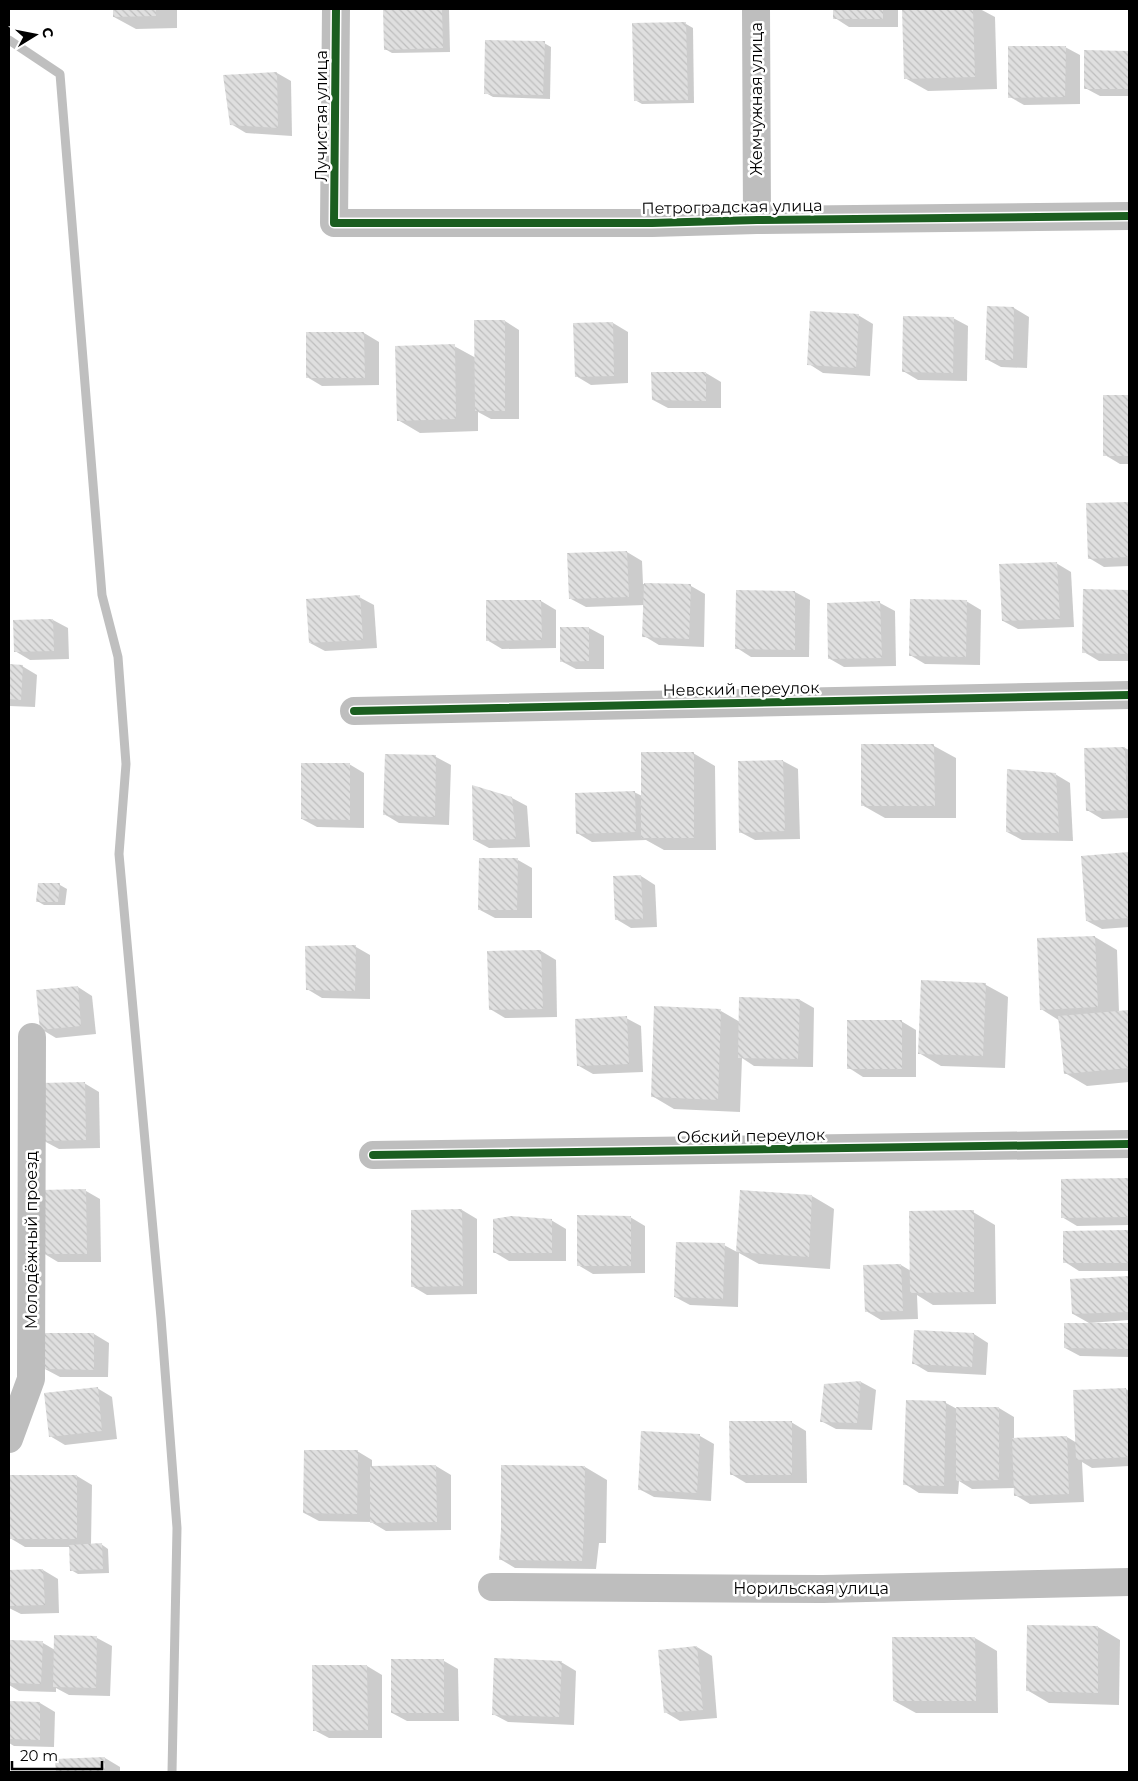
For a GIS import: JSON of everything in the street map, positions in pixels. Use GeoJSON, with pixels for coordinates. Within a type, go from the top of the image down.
{"type":"FeatureCollection","features":[{"type":"Feature","properties":{"kind":"street","name":"Лучистая улица"},"geometry":{"type":"LineString","coordinates":[[334,223],[336,9]]}},
{"type":"Feature","properties":{"kind":"street","name":"Жемчужная улица"},"geometry":{"type":"LineString","coordinates":[[756,9],[757,220]]}},
{"type":"Feature","properties":{"kind":"street","name":"Петроградская улица"},"geometry":{"type":"LineString","coordinates":[[334,223],[642,223],[1129,216]]}},
{"type":"Feature","properties":{"kind":"street","name":"Невский переулок"},"geometry":{"type":"LineString","coordinates":[[354,710],[1129,695]]}},
{"type":"Feature","properties":{"kind":"street","name":"Молодёжный проезд"},"geometry":{"type":"LineString","coordinates":[[9,1440],[31,1378],[32,1037]]}},
{"type":"Feature","properties":{"kind":"street","name":"Обский переулок"},"geometry":{"type":"LineString","coordinates":[[373,1155],[1129,1144]]}},
{"type":"Feature","properties":{"kind":"street","name":"Норильская улица"},"geometry":{"type":"LineString","coordinates":[[492,1587],[824,1589],[1129,1582]]}},
{"type":"Feature","properties":{"kind":"building"},"geometry":{"type":"Polygon","coordinates":[[[113,9],[156,9],[156,16],[113,17],[113,9]]]}},
{"type":"Feature","properties":{"kind":"building"},"geometry":{"type":"Polygon","coordinates":[[[383,9],[442,9],[443,48],[384,50],[383,9]]]}},
{"type":"Feature","properties":{"kind":"building"},"geometry":{"type":"Polygon","coordinates":[[[833,9],[883,9],[883,19],[833,19],[833,9]]]}},
{"type":"Feature","properties":{"kind":"building"},"geometry":{"type":"Polygon","coordinates":[[[902,9],[973,9],[975,77],[904,79],[902,9]]]}},
{"type":"Feature","properties":{"kind":"building"},"geometry":{"type":"Polygon","coordinates":[[[686,22],[688,100],[634,101],[632,23],[686,22]]]}},
{"type":"Feature","properties":{"kind":"building"},"geometry":{"type":"Polygon","coordinates":[[[485,40],[545,41],[543,95],[484,94],[485,40]]]}},
{"type":"Feature","properties":{"kind":"building"},"geometry":{"type":"Polygon","coordinates":[[[1008,46],[1066,46],[1065,97],[1008,98],[1008,46]]]}},
{"type":"Feature","properties":{"kind":"building"},"geometry":{"type":"Polygon","coordinates":[[[1084,50],[1129,51],[1129,89],[1084,89],[1084,50]]]}},
{"type":"Feature","properties":{"kind":"building"},"geometry":{"type":"Polygon","coordinates":[[[277,72],[278,128],[230,125],[223,75],[277,72]]]}},
{"type":"Feature","properties":{"kind":"building"},"geometry":{"type":"Polygon","coordinates":[[[987,306],[1014,307],[1013,360],[985,360],[987,306]]]}},
{"type":"Feature","properties":{"kind":"building"},"geometry":{"type":"Polygon","coordinates":[[[810,311],[859,314],[856,368],[807,365],[810,311]]]}},
{"type":"Feature","properties":{"kind":"building"},"geometry":{"type":"Polygon","coordinates":[[[903,316],[954,317],[953,373],[902,372],[903,316]]]}},
{"type":"Feature","properties":{"kind":"building"},"geometry":{"type":"Polygon","coordinates":[[[474,320],[505,320],[505,411],[475,411],[474,320]]]}},
{"type":"Feature","properties":{"kind":"building"},"geometry":{"type":"Polygon","coordinates":[[[613,322],[614,376],[575,377],[573,323],[613,322]]]}},
{"type":"Feature","properties":{"kind":"building"},"geometry":{"type":"Polygon","coordinates":[[[306,332],[364,332],[365,378],[306,378],[306,332]]]}},
{"type":"Feature","properties":{"kind":"building"},"geometry":{"type":"Polygon","coordinates":[[[455,344],[456,419],[397,421],[395,346],[455,344]]]}},
{"type":"Feature","properties":{"kind":"building"},"geometry":{"type":"Polygon","coordinates":[[[651,372],[706,372],[706,401],[652,400],[651,372]]]}},
{"type":"Feature","properties":{"kind":"building"},"geometry":{"type":"Polygon","coordinates":[[[1103,395],[1129,395],[1129,456],[1103,456],[1103,395]]]}},
{"type":"Feature","properties":{"kind":"building"},"geometry":{"type":"Polygon","coordinates":[[[1129,502],[1129,557],[1088,559],[1086,503],[1129,502]]]}},
{"type":"Feature","properties":{"kind":"building"},"geometry":{"type":"Polygon","coordinates":[[[627,551],[629,597],[569,599],[567,553],[627,551]]]}},
{"type":"Feature","properties":{"kind":"building"},"geometry":{"type":"Polygon","coordinates":[[[1057,562],[1060,619],[1002,621],[999,564],[1057,562]]]}},
{"type":"Feature","properties":{"kind":"building"},"geometry":{"type":"Polygon","coordinates":[[[644,583],[691,584],[689,639],[642,637],[644,583]]]}},
{"type":"Feature","properties":{"kind":"building"},"geometry":{"type":"Polygon","coordinates":[[[1083,589],[1129,590],[1129,654],[1082,653],[1083,589]]]}},
{"type":"Feature","properties":{"kind":"building"},"geometry":{"type":"Polygon","coordinates":[[[736,590],[795,591],[795,650],[735,649],[736,590]]]}},
{"type":"Feature","properties":{"kind":"building"},"geometry":{"type":"Polygon","coordinates":[[[360,595],[363,640],[309,643],[306,599],[360,595]]]}},
{"type":"Feature","properties":{"kind":"building"},"geometry":{"type":"Polygon","coordinates":[[[910,599],[967,600],[966,657],[909,656],[910,599]]]}},
{"type":"Feature","properties":{"kind":"building"},"geometry":{"type":"Polygon","coordinates":[[[486,600],[541,600],[542,640],[486,641],[486,600]]]}},
{"type":"Feature","properties":{"kind":"building"},"geometry":{"type":"Polygon","coordinates":[[[880,601],[882,658],[828,659],[827,603],[880,601]]]}},
{"type":"Feature","properties":{"kind":"building"},"geometry":{"type":"Polygon","coordinates":[[[53,619],[54,651],[14,652],[13,620],[53,619]]]}},
{"type":"Feature","properties":{"kind":"building"},"geometry":{"type":"Polygon","coordinates":[[[560,627],[589,627],[589,661],[560,662],[560,627]]]}},
{"type":"Feature","properties":{"kind":"building"},"geometry":{"type":"Polygon","coordinates":[[[9,664],[23,665],[21,700],[9,699],[9,664]]]}},
{"type":"Feature","properties":{"kind":"building"},"geometry":{"type":"Polygon","coordinates":[[[861,744],[934,744],[935,806],[861,806],[861,744]]]}},
{"type":"Feature","properties":{"kind":"building"},"geometry":{"type":"Polygon","coordinates":[[[1125,747],[1127,810],[1086,811],[1084,748],[1125,747]]]}},
{"type":"Feature","properties":{"kind":"building"},"geometry":{"type":"Polygon","coordinates":[[[641,752],[694,752],[694,838],[641,838],[641,752]]]}},
{"type":"Feature","properties":{"kind":"building"},"geometry":{"type":"Polygon","coordinates":[[[385,754],[436,755],[435,817],[383,815],[385,754]]]}},
{"type":"Feature","properties":{"kind":"building"},"geometry":{"type":"Polygon","coordinates":[[[783,760],[785,831],[739,833],[738,761],[783,760]]]}},
{"type":"Feature","properties":{"kind":"building"},"geometry":{"type":"Polygon","coordinates":[[[301,763],[350,763],[350,820],[301,819],[301,763]]]}},
{"type":"Feature","properties":{"kind":"building"},"geometry":{"type":"Polygon","coordinates":[[[1007,769],[1056,773],[1059,833],[1006,832],[1007,769]]]}},
{"type":"Feature","properties":{"kind":"building"},"geometry":{"type":"Polygon","coordinates":[[[472,785],[512,797],[516,839],[473,840],[472,785]]]}},
{"type":"Feature","properties":{"kind":"building"},"geometry":{"type":"Polygon","coordinates":[[[635,791],[636,832],[576,834],[575,793],[635,791]]]}},
{"type":"Feature","properties":{"kind":"building"},"geometry":{"type":"Polygon","coordinates":[[[1129,852],[1129,918],[1086,921],[1081,856],[1129,852]]]}},
{"type":"Feature","properties":{"kind":"building"},"geometry":{"type":"Polygon","coordinates":[[[479,858],[518,858],[517,910],[478,910],[479,858]]]}},
{"type":"Feature","properties":{"kind":"building"},"geometry":{"type":"Polygon","coordinates":[[[641,875],[643,919],[615,920],[613,876],[641,875]]]}},
{"type":"Feature","properties":{"kind":"building"},"geometry":{"type":"Polygon","coordinates":[[[38,883],[60,883],[58,902],[36,902],[38,883]]]}},
{"type":"Feature","properties":{"kind":"building"},"geometry":{"type":"Polygon","coordinates":[[[1095,936],[1098,1007],[1040,1010],[1037,938],[1095,936]]]}},
{"type":"Feature","properties":{"kind":"building"},"geometry":{"type":"Polygon","coordinates":[[[356,945],[355,991],[306,990],[305,946],[356,945]]]}},
{"type":"Feature","properties":{"kind":"building"},"geometry":{"type":"Polygon","coordinates":[[[541,950],[543,1009],[489,1010],[487,951],[541,950]]]}},
{"type":"Feature","properties":{"kind":"building"},"geometry":{"type":"Polygon","coordinates":[[[921,980],[986,983],[983,1056],[918,1054],[921,980]]]}},
{"type":"Feature","properties":{"kind":"building"},"geometry":{"type":"Polygon","coordinates":[[[78,986],[81,1026],[40,1030],[36,990],[78,986]]]}},
{"type":"Feature","properties":{"kind":"building"},"geometry":{"type":"Polygon","coordinates":[[[739,997],[800,999],[798,1059],[738,1058],[739,997]]]}},
{"type":"Feature","properties":{"kind":"building"},"geometry":{"type":"Polygon","coordinates":[[[654,1006],[721,1009],[718,1100],[651,1097],[654,1006]]]}},
{"type":"Feature","properties":{"kind":"building"},"geometry":{"type":"Polygon","coordinates":[[[1129,1010],[1129,1068],[1064,1074],[1058,1016],[1129,1010]]]}},
{"type":"Feature","properties":{"kind":"building"},"geometry":{"type":"Polygon","coordinates":[[[627,1016],[629,1064],[577,1066],[575,1019],[627,1016]]]}},
{"type":"Feature","properties":{"kind":"building"},"geometry":{"type":"Polygon","coordinates":[[[847,1020],[902,1020],[902,1069],[847,1069],[847,1020]]]}},
{"type":"Feature","properties":{"kind":"building"},"geometry":{"type":"Polygon","coordinates":[[[85,1082],[86,1140],[43,1141],[41,1083],[85,1082]]]}},
{"type":"Feature","properties":{"kind":"building"},"geometry":{"type":"Polygon","coordinates":[[[1129,1178],[1129,1217],[1061,1218],[1061,1179],[1129,1178]]]}},
{"type":"Feature","properties":{"kind":"building"},"geometry":{"type":"Polygon","coordinates":[[[86,1189],[87,1254],[42,1254],[41,1190],[86,1189]]]}},
{"type":"Feature","properties":{"kind":"building"},"geometry":{"type":"Polygon","coordinates":[[[740,1190],[812,1195],[809,1257],[736,1252],[740,1190]]]}},
{"type":"Feature","properties":{"kind":"building"},"geometry":{"type":"Polygon","coordinates":[[[462,1209],[463,1286],[411,1287],[411,1210],[462,1209]]]}},
{"type":"Feature","properties":{"kind":"building"},"geometry":{"type":"Polygon","coordinates":[[[974,1210],[974,1292],[910,1293],[909,1211],[974,1210]]]}},
{"type":"Feature","properties":{"kind":"building"},"geometry":{"type":"Polygon","coordinates":[[[577,1215],[631,1216],[631,1266],[577,1266],[577,1215]]]}},
{"type":"Feature","properties":{"kind":"building"},"geometry":{"type":"Polygon","coordinates":[[[511,1216],[552,1219],[552,1253],[493,1253],[493,1219],[511,1216]]]}},
{"type":"Feature","properties":{"kind":"building"},"geometry":{"type":"Polygon","coordinates":[[[1129,1230],[1129,1263],[1063,1263],[1063,1231],[1129,1230]]]}},
{"type":"Feature","properties":{"kind":"building"},"geometry":{"type":"Polygon","coordinates":[[[676,1242],[725,1243],[723,1299],[674,1297],[676,1242]]]}},
{"type":"Feature","properties":{"kind":"building"},"geometry":{"type":"Polygon","coordinates":[[[901,1264],[903,1311],[865,1312],[863,1265],[901,1264]]]}},
{"type":"Feature","properties":{"kind":"building"},"geometry":{"type":"Polygon","coordinates":[[[1129,1276],[1129,1312],[1072,1314],[1070,1279],[1129,1276]]]}},
{"type":"Feature","properties":{"kind":"building"},"geometry":{"type":"Polygon","coordinates":[[[1064,1323],[1129,1323],[1129,1349],[1064,1348],[1064,1323]]]}},
{"type":"Feature","properties":{"kind":"building"},"geometry":{"type":"Polygon","coordinates":[[[914,1330],[974,1333],[972,1367],[912,1364],[914,1330]]]}},
{"type":"Feature","properties":{"kind":"building"},"geometry":{"type":"Polygon","coordinates":[[[44,1333],[94,1333],[94,1370],[44,1369],[44,1333]]]}},
{"type":"Feature","properties":{"kind":"building"},"geometry":{"type":"Polygon","coordinates":[[[861,1381],[857,1423],[820,1422],[824,1384],[861,1381]]]}},
{"type":"Feature","properties":{"kind":"building"},"geometry":{"type":"Polygon","coordinates":[[[98,1387],[102,1431],[49,1437],[44,1393],[98,1387]]]}},
{"type":"Feature","properties":{"kind":"building"},"geometry":{"type":"Polygon","coordinates":[[[1126,1388],[1129,1457],[1076,1460],[1073,1390],[1126,1388]]]}},
{"type":"Feature","properties":{"kind":"building"},"geometry":{"type":"Polygon","coordinates":[[[906,1400],[946,1401],[944,1486],[903,1485],[906,1400]]]}},
{"type":"Feature","properties":{"kind":"building"},"geometry":{"type":"Polygon","coordinates":[[[956,1407],[999,1407],[999,1480],[956,1481],[956,1407]]]}},
{"type":"Feature","properties":{"kind":"building"},"geometry":{"type":"Polygon","coordinates":[[[729,1421],[792,1421],[792,1475],[730,1475],[729,1421]]]}},
{"type":"Feature","properties":{"kind":"building"},"geometry":{"type":"Polygon","coordinates":[[[641,1431],[700,1434],[697,1493],[638,1490],[641,1431]]]}},
{"type":"Feature","properties":{"kind":"building"},"geometry":{"type":"Polygon","coordinates":[[[1067,1436],[1069,1494],[1014,1496],[1012,1438],[1067,1436]]]}},
{"type":"Feature","properties":{"kind":"building"},"geometry":{"type":"Polygon","coordinates":[[[304,1450],[358,1450],[357,1514],[303,1513],[304,1450]]]}},
{"type":"Feature","properties":{"kind":"building"},"geometry":{"type":"Polygon","coordinates":[[[436,1465],[437,1522],[370,1523],[370,1466],[436,1465]]]}},
{"type":"Feature","properties":{"kind":"building"},"geometry":{"type":"Polygon","coordinates":[[[501,1465],[585,1466],[582,1561],[499,1560],[501,1465]]]}},
{"type":"Feature","properties":{"kind":"building"},"geometry":{"type":"Polygon","coordinates":[[[9,1475],[77,1475],[77,1539],[9,1539],[9,1475]]]}},
{"type":"Feature","properties":{"kind":"building"},"geometry":{"type":"Polygon","coordinates":[[[102,1543],[103,1569],[70,1571],[69,1545],[102,1543]]]}},
{"type":"Feature","properties":{"kind":"building"},"geometry":{"type":"Polygon","coordinates":[[[43,1569],[45,1605],[9,1606],[9,1570],[43,1569]]]}},
{"type":"Feature","properties":{"kind":"building"},"geometry":{"type":"Polygon","coordinates":[[[1027,1625],[1098,1626],[1098,1693],[1026,1691],[1027,1625]]]}},
{"type":"Feature","properties":{"kind":"building"},"geometry":{"type":"Polygon","coordinates":[[[54,1635],[97,1636],[96,1688],[53,1687],[54,1635]]]}},
{"type":"Feature","properties":{"kind":"building"},"geometry":{"type":"Polygon","coordinates":[[[892,1637],[975,1637],[976,1701],[893,1701],[892,1637]]]}},
{"type":"Feature","properties":{"kind":"building"},"geometry":{"type":"Polygon","coordinates":[[[9,1640],[43,1641],[41,1684],[9,1683],[9,1640]]]}},
{"type":"Feature","properties":{"kind":"building"},"geometry":{"type":"Polygon","coordinates":[[[697,1646],[703,1710],[664,1713],[658,1650],[697,1646]]]}},
{"type":"Feature","properties":{"kind":"building"},"geometry":{"type":"Polygon","coordinates":[[[494,1658],[562,1661],[559,1717],[492,1715],[494,1658]]]}},
{"type":"Feature","properties":{"kind":"building"},"geometry":{"type":"Polygon","coordinates":[[[391,1659],[444,1659],[444,1713],[391,1713],[391,1659]]]}},
{"type":"Feature","properties":{"kind":"building"},"geometry":{"type":"Polygon","coordinates":[[[312,1665],[367,1665],[368,1730],[313,1731],[312,1665]]]}},
{"type":"Feature","properties":{"kind":"building"},"geometry":{"type":"Polygon","coordinates":[[[9,1701],[40,1702],[40,1740],[9,1739],[9,1701]]]}},
{"type":"Feature","properties":{"kind":"building"},"geometry":{"type":"Polygon","coordinates":[[[105,1757],[105,1772],[56,1772],[55,1759],[105,1757]]]}},
{"type":"Feature","properties":{"kind":"waterway"},"geometry":{"type":"LineString","coordinates":[[9,40],[60,74],[102,595],[118,657],[126,764],[119,854],[161,1318],[177,1528],[172,1772]]}},
{"type":"Feature","properties":{"kind":"cycle path"},"geometry":{"type":"LineString","coordinates":[[336,9],[334,223],[652,223],[1129,216]]}},
{"type":"Feature","properties":{"kind":"cycle path"},"geometry":{"type":"LineString","coordinates":[[354,711],[1129,695]]}},
{"type":"Feature","properties":{"kind":"cycle path"},"geometry":{"type":"LineString","coordinates":[[373,1155],[1129,1144]]}}]}
